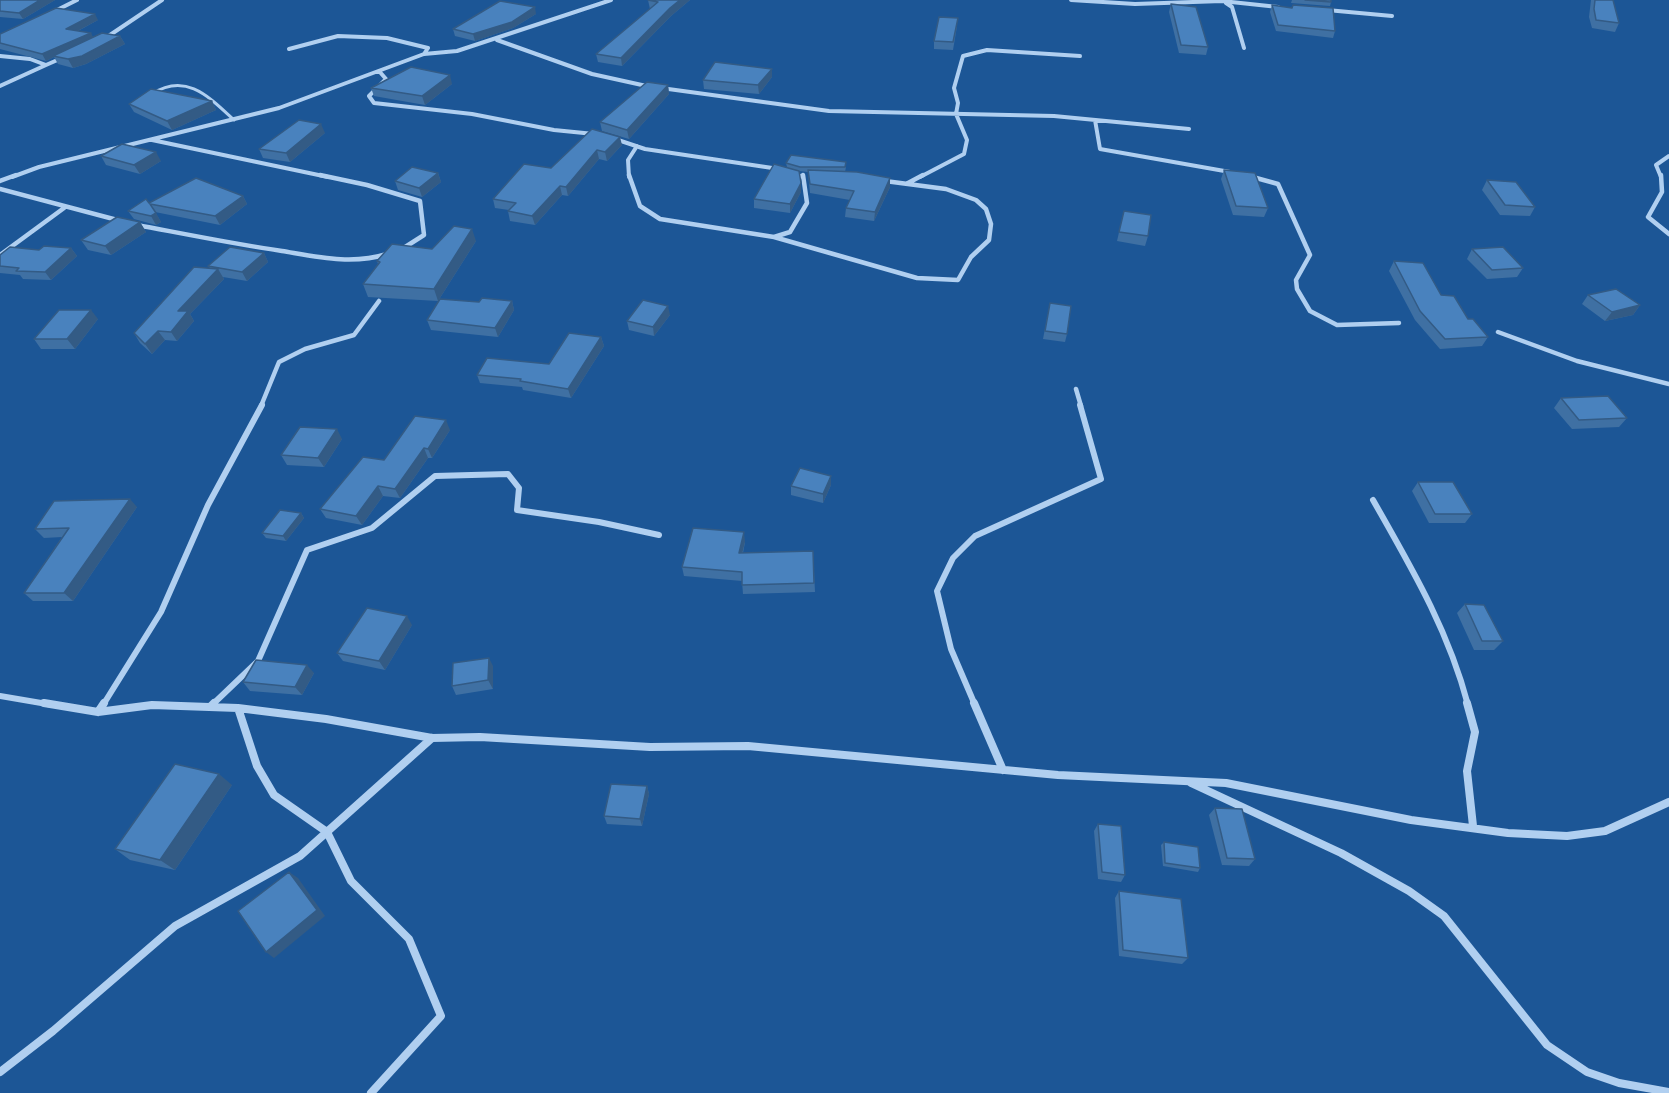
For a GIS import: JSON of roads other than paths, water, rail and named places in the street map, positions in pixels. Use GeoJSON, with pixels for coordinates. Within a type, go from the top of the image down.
{"type":"FeatureCollection","features":[{"type":"Feature","properties":{"kind":"street"},"geometry":{"type":"LineString","coordinates":[[49,14],[77,0]]}},
{"type":"Feature","properties":{"kind":"street"},"geometry":{"type":"LineString","coordinates":[[98,42],[162,0]]}},
{"type":"Feature","properties":{"kind":"street"},"geometry":{"type":"LineString","coordinates":[[0,181],[39,167],[279,108],[424,54],[457,51],[497,40],[611,0]]}},
{"type":"Feature","properties":{"kind":"street"},"geometry":{"type":"LineString","coordinates":[[1071,0],[1135,4],[1222,0],[1282,8]]}},
{"type":"Feature","properties":{"kind":"street"},"geometry":{"type":"LineString","coordinates":[[1222,0],[1232,7],[1244,48]]}},
{"type":"Feature","properties":{"kind":"street"},"geometry":{"type":"LineString","coordinates":[[1323,10],[1392,16]]}},
{"type":"Feature","properties":{"kind":"street"},"geometry":{"type":"LineString","coordinates":[[289,49],[338,36],[387,38],[428,48],[424,54]]}},
{"type":"Feature","properties":{"kind":"street"},"geometry":{"type":"LineString","coordinates":[[497,40],[547,59],[628,84],[829,111],[1054,116],[1189,129]]}},
{"type":"Feature","properties":{"kind":"street"},"geometry":{"type":"LineString","coordinates":[[907,183],[964,154],[967,140],[956,114],[958,103],[954,88],[963,56],[987,50],[1080,56]]}},
{"type":"Feature","properties":{"kind":"street"},"geometry":{"type":"LineString","coordinates":[[0,56],[30,59],[46,64]]}},
{"type":"Feature","properties":{"kind":"street"},"geometry":{"type":"LineString","coordinates":[[0,86],[67,56]]}},
{"type":"Feature","properties":{"kind":"street"},"geometry":{"type":"LineString","coordinates":[[379,71],[386,79],[369,96],[374,103],[472,114],[554,130],[603,135]]}},
{"type":"Feature","properties":{"kind":"street"},"geometry":{"type":"LineString","coordinates":[[1095,120],[1100,149],[1264,179],[1278,184],[1310,255],[1296,280],[1297,289],[1310,311],[1337,326],[1399,323]]}},
{"type":"Feature","properties":{"kind":"street"},"geometry":{"type":"LineString","coordinates":[[611,137],[637,146],[813,175]]}},
{"type":"Feature","properties":{"kind":"street"},"geometry":{"type":"LineString","coordinates":[[0,189],[64,208],[159,230],[341,260],[367,260],[406,248],[424,235],[420,201],[367,185],[152,140]]}},
{"type":"Feature","properties":{"kind":"street"},"geometry":{"type":"LineString","coordinates":[[637,146],[628,160],[629,178],[640,206],[660,219],[774,237],[917,278],[958,280],[971,257],[989,240],[991,221],[981,202],[958,192],[874,180]]}},
{"type":"Feature","properties":{"kind":"street"},"geometry":{"type":"LineString","coordinates":[[1669,156],[1656,165],[1664,178],[1665,191],[1648,217],[1669,234]]}},
{"type":"Feature","properties":{"kind":"street"},"geometry":{"type":"LineString","coordinates":[[774,237],[790,232],[801,217],[807,203],[803,175]]}},
{"type":"Feature","properties":{"kind":"street"},"geometry":{"type":"LineString","coordinates":[[0,255],[64,208]]}},
{"type":"Feature","properties":{"kind":"street"},"geometry":{"type":"LineString","coordinates":[[98,712],[161,612],[208,505],[261,406],[279,362],[305,349],[354,334],[378,301]]}},
{"type":"Feature","properties":{"kind":"street"},"geometry":{"type":"LineString","coordinates":[[1498,332],[1577,361],[1669,384]]}},
{"type":"Feature","properties":{"kind":"street"},"geometry":{"type":"LineString","coordinates":[[1003,770],[951,649],[937,591],[953,558],[975,536],[1101,479],[1076,389]]}},
{"type":"Feature","properties":{"kind":"street"},"geometry":{"type":"LineString","coordinates":[[210,707],[258,661],[307,550],[372,528],[435,476],[508,474],[519,488],[517,510],[599,522],[659,535]]}},
{"type":"Feature","properties":{"kind":"street"},"geometry":{"type":"LineString","coordinates":[[1373,500],[1425,592],[1456,662],[1475,732],[1467,771],[1473,826]]}},
{"type":"Feature","properties":{"kind":"street"},"geometry":{"type":"LineString","coordinates":[[0,696],[98,712],[152,705],[238,708],[326,719],[432,738],[480,737],[650,747],[748,746],[1003,770],[1226,783],[1411,820],[1473,826],[1508,833],[1567,836],[1605,831],[1669,802]]}},
{"type":"Feature","properties":{"kind":"street"},"geometry":{"type":"LineString","coordinates":[[238,708],[257,766],[274,795],[327,832],[351,881],[409,939],[441,1016],[371,1093]]}},
{"type":"Feature","properties":{"kind":"street"},"geometry":{"type":"LineString","coordinates":[[0,1072],[52,1031],[175,926],[300,856],[432,738]]}},
{"type":"Feature","properties":{"kind":"street"},"geometry":{"type":"LineString","coordinates":[[1188,782],[1341,853],[1409,891],[1444,916],[1547,1045],[1587,1072],[1618,1083],[1669,1092]]}},
{"type":"Feature","properties":{"kind":"lane"},"geometry":{"type":"LineString","coordinates":[[150,96],[159,88],[174,84],[186,85],[209,97],[234,120]]}}]}
